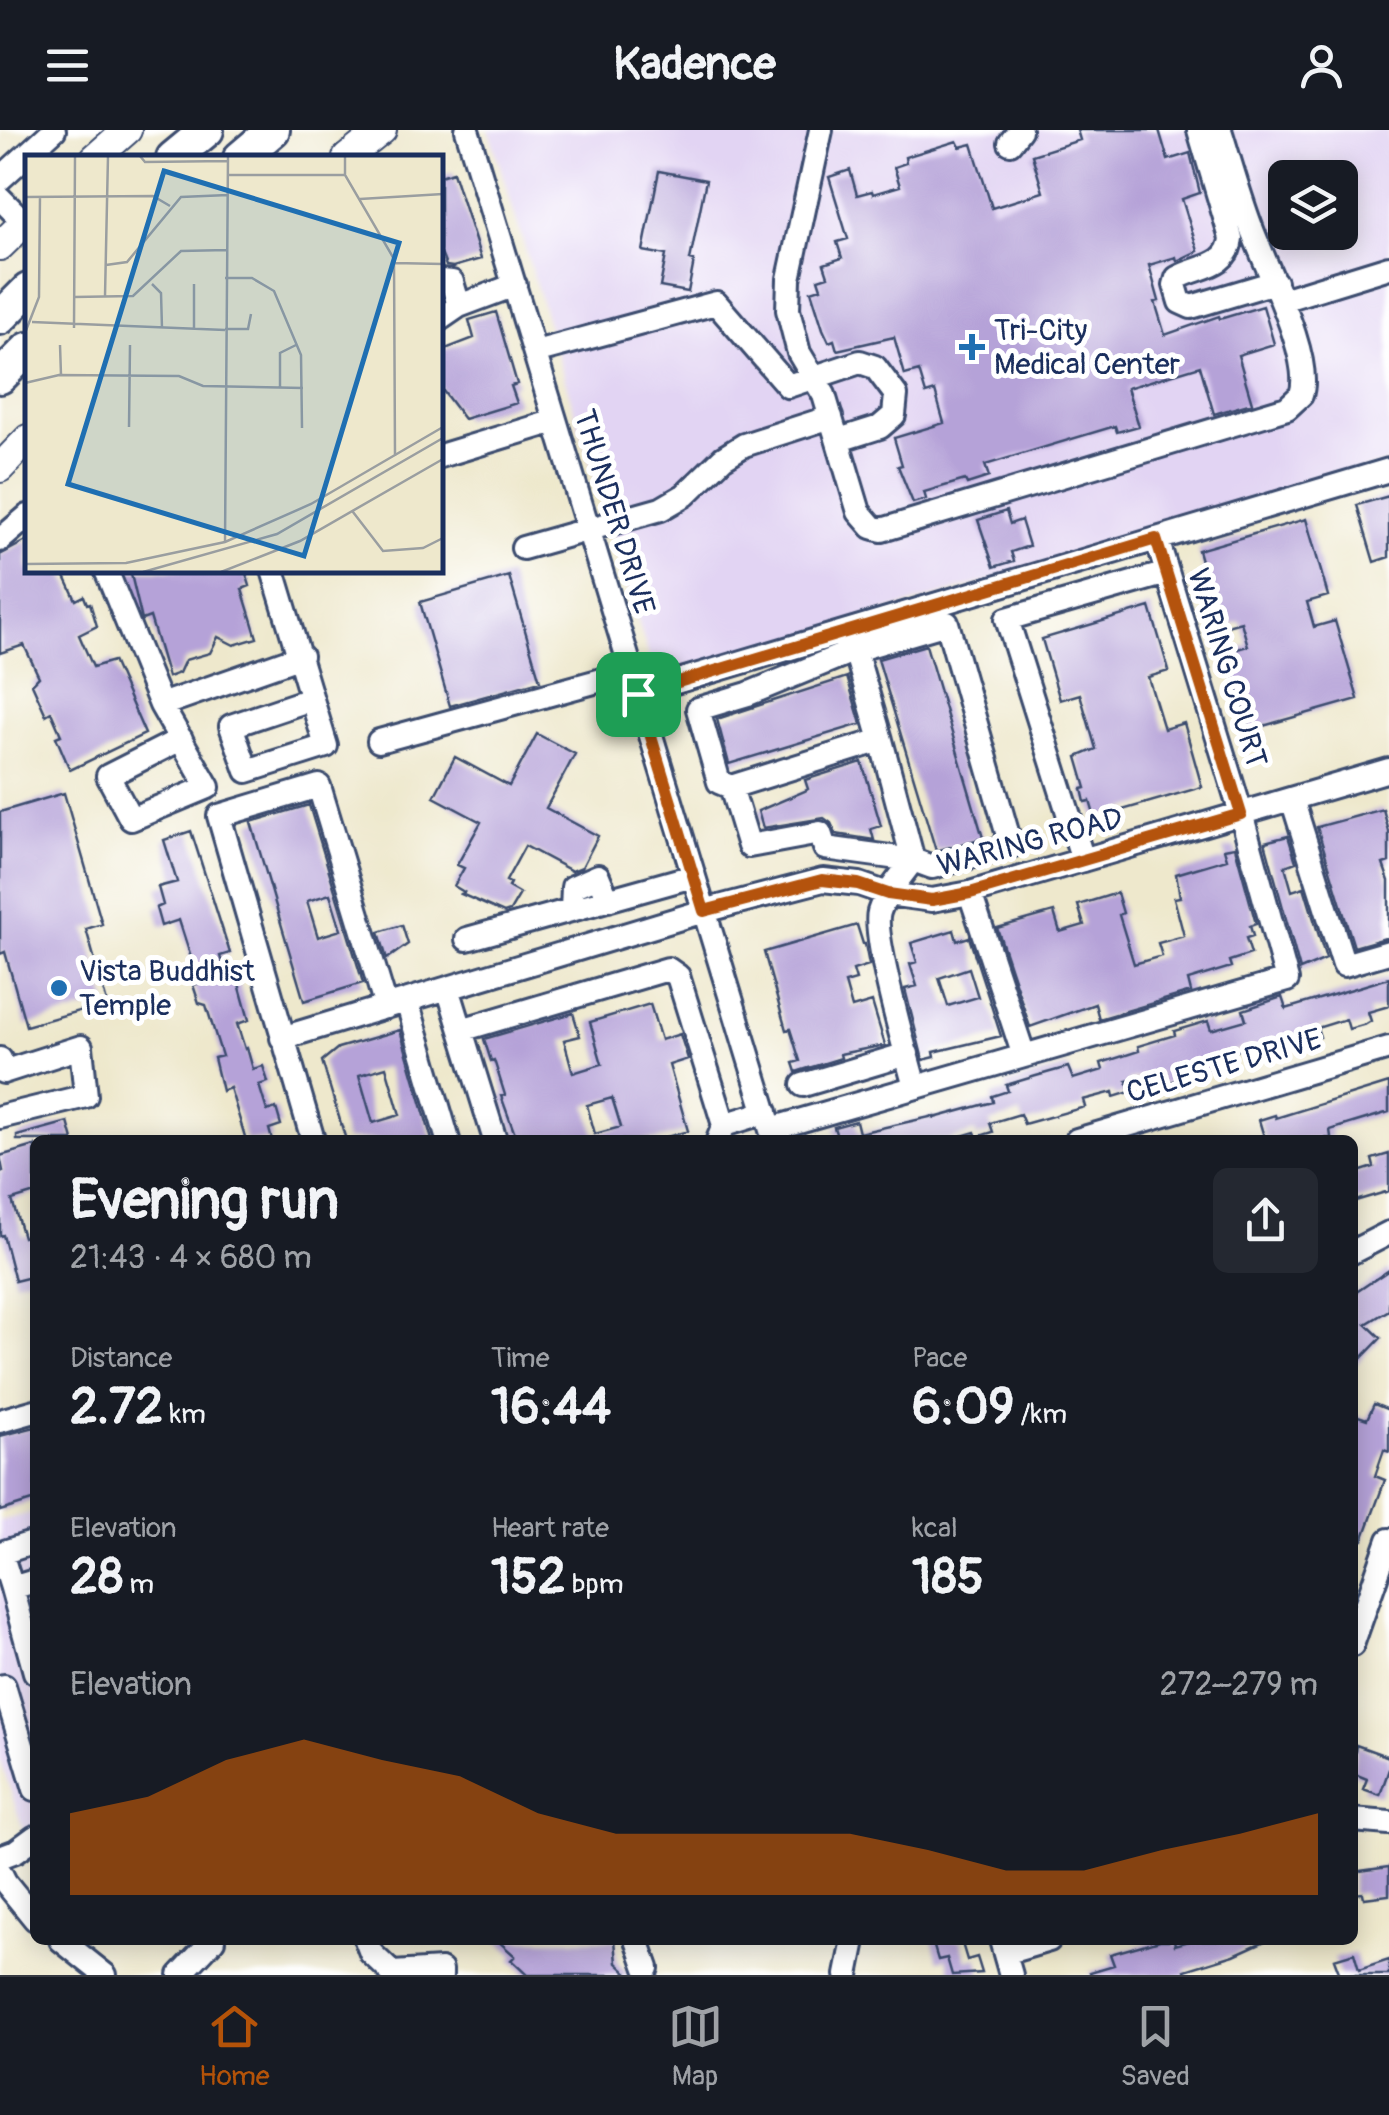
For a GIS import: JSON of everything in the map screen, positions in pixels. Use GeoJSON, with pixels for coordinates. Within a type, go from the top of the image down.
{"type":"FeatureCollection","features":[{"type":"Feature","properties":{"kind":"highway"},"geometry":{"type":"LineString","coordinates":[[177,155],[207,130]]}},
{"type":"Feature","properties":{"kind":"highway"},"geometry":{"type":"LineString","coordinates":[[244,155],[273,130]]}},
{"type":"Feature","properties":{"kind":"highway"},"geometry":{"type":"LineString","coordinates":[[0,318],[25,293]]}},
{"type":"Feature","properties":{"kind":"highway"},"geometry":{"type":"LineString","coordinates":[[0,377],[25,352]]}},
{"type":"Feature","properties":{"kind":"main road"},"geometry":{"type":"LineString","coordinates":[[98,155],[126,130]]}},
{"type":"Feature","properties":{"kind":"main road"},"geometry":{"type":"LineString","coordinates":[[350,155],[382,130]]}},
{"type":"Feature","properties":{"kind":"main road"},"geometry":{"type":"LineString","coordinates":[[0,246],[25,222]]}},
{"type":"Feature","properties":{"kind":"main road"},"geometry":{"type":"LineString","coordinates":[[0,468],[25,442]]}},
{"type":"Feature","properties":{"kind":"street"},"geometry":{"type":"LineString","coordinates":[[26,155],[54,130]]}},
{"type":"Feature","properties":{"kind":"street","name":"THUNDER DRIVE"},"geometry":{"type":"LineString","coordinates":[[467,130],[770,1127]]}},
{"type":"Feature","properties":{"kind":"street"},"geometry":{"type":"LineString","coordinates":[[821,130],[788,297],[791,332],[831,416],[859,512],[872,527],[882,530],[1295,403],[1304,386],[1279,291],[1252,230],[1220,130]]}},
{"type":"Feature","properties":{"kind":"street"},"geometry":{"type":"LineString","coordinates":[[1199,130],[1231,238],[1227,254],[1214,264]]}},
{"type":"Feature","properties":{"kind":"street"},"geometry":{"type":"LineString","coordinates":[[0,179],[25,156]]}},
{"type":"Feature","properties":{"kind":"street"},"geometry":{"type":"LineString","coordinates":[[0,198],[25,220]]}},
{"type":"Feature","properties":{"kind":"street"},"geometry":{"type":"LineString","coordinates":[[1261,249],[1177,278],[1175,285],[1182,305],[1192,308],[1389,267]]}},
{"type":"Feature","properties":{"kind":"street"},"geometry":{"type":"LineString","coordinates":[[442,280],[452,282],[449,312],[515,286]]}},
{"type":"Feature","properties":{"kind":"street"},"geometry":{"type":"LineString","coordinates":[[535,352],[716,304],[788,386],[860,362],[868,363],[896,395],[898,405],[888,422],[838,440]]}},
{"type":"Feature","properties":{"kind":"street"},"geometry":{"type":"LineString","coordinates":[[523,548],[648,515],[674,503],[723,458],[744,445],[831,416]]}},
{"type":"Feature","properties":{"kind":"street"},"geometry":{"type":"LineString","coordinates":[[443,451],[555,421]]}},
{"type":"Feature","properties":{"kind":"street"},"geometry":{"type":"LineString","coordinates":[[379,741],[634,683],[1156,539],[1389,470]]}},
{"type":"Feature","properties":{"kind":"street"},"geometry":{"type":"LineString","coordinates":[[0,540],[25,519]]}},
{"type":"Feature","properties":{"kind":"street","name":"WARING COURT"},"geometry":{"type":"LineString","coordinates":[[1024,1056],[1287,980],[1241,814],[1156,539]]}},
{"type":"Feature","properties":{"kind":"street"},"geometry":{"type":"LineString","coordinates":[[107,572],[161,705],[181,738]]}},
{"type":"Feature","properties":{"kind":"street"},"geometry":{"type":"LineString","coordinates":[[274,572],[311,699]]}},
{"type":"Feature","properties":{"kind":"street"},"geometry":{"type":"LineString","coordinates":[[1082,860],[1006,619],[1167,573]]}},
{"type":"Feature","properties":{"kind":"street"},"geometry":{"type":"LineString","coordinates":[[731,787],[749,846],[820,833],[825,848],[913,860],[932,867],[1010,846],[948,623],[856,650],[748,694],[698,708],[719,782],[731,787],[881,740]]}},
{"type":"Feature","properties":{"kind":"street"},"geometry":{"type":"LineString","coordinates":[[856,650],[913,860]]}},
{"type":"Feature","properties":{"kind":"street"},"geometry":{"type":"LineString","coordinates":[[161,705],[301,656]]}},
{"type":"Feature","properties":{"kind":"street","name":"WARING ROAD"},"geometry":{"type":"LineString","coordinates":[[282,1038],[704,911],[822,880],[932,900],[970,893],[1389,770]]}},
{"type":"Feature","properties":{"kind":"street"},"geometry":{"type":"LineString","coordinates":[[311,1135],[219,816],[318,786],[446,1135]]}},
{"type":"Feature","properties":{"kind":"street"},"geometry":{"type":"LineString","coordinates":[[1292,798],[1344,965],[1389,952]]}},
{"type":"Feature","properties":{"kind":"street"},"geometry":{"type":"LineString","coordinates":[[913,860],[888,894],[878,916],[879,941],[915,1088]]}},
{"type":"Feature","properties":{"kind":"street"},"geometry":{"type":"LineString","coordinates":[[467,940],[572,910],[573,887],[598,876],[608,900],[694,876]]}},
{"type":"Feature","properties":{"kind":"street"},"geometry":{"type":"LineString","coordinates":[[461,1030],[668,969],[678,976],[721,1132],[770,1127],[915,1088],[1024,1056],[970,893]]}},
{"type":"Feature","properties":{"kind":"street"},"geometry":{"type":"LineString","coordinates":[[448,988],[493,1135]]}},
{"type":"Feature","properties":{"kind":"street"},"geometry":{"type":"LineString","coordinates":[[0,1117],[86,1096],[81,1046],[1,1068]]}},
{"type":"Feature","properties":{"kind":"street","name":"CELESTE DRIVE"},"geometry":{"type":"LineString","coordinates":[[1113,1135],[1141,1131],[1389,1048]]}},
{"type":"Feature","properties":{"kind":"street"},"geometry":{"type":"LineString","coordinates":[[802,1085],[907,1054]]}},
{"type":"Feature","properties":{"kind":"street"},"geometry":{"type":"LineString","coordinates":[[1358,1249],[1389,1234]]}},
{"type":"Feature","properties":{"kind":"street"},"geometry":{"type":"LineString","coordinates":[[0,1421],[30,1412]]}},
{"type":"Feature","properties":{"kind":"street"},"geometry":{"type":"LineString","coordinates":[[1358,1628],[1389,1540]]}},
{"type":"Feature","properties":{"kind":"street"},"geometry":{"type":"LineString","coordinates":[[30,1544],[0,1553],[24,1584],[30,1633]]}},
{"type":"Feature","properties":{"kind":"street"},"geometry":{"type":"LineString","coordinates":[[1366,1606],[1389,1615]]}},
{"type":"Feature","properties":{"kind":"street"},"geometry":{"type":"LineString","coordinates":[[30,1676],[2,1686],[30,1773]]}},
{"type":"Feature","properties":{"kind":"street"},"geometry":{"type":"LineString","coordinates":[[1358,1820],[1389,1823]]}},
{"type":"Feature","properties":{"kind":"street"},"geometry":{"type":"LineString","coordinates":[[0,1857],[30,1840]]}},
{"type":"Feature","properties":{"kind":"street"},"geometry":{"type":"LineString","coordinates":[[0,1872],[30,1912]]}},
{"type":"Feature","properties":{"kind":"street"},"geometry":{"type":"LineString","coordinates":[[67,1945],[105,1975]]}},
{"type":"Feature","properties":{"kind":"street"},"geometry":{"type":"LineString","coordinates":[[180,1975],[208,1945]]}},
{"type":"Feature","properties":{"kind":"street"},"geometry":{"type":"LineString","coordinates":[[368,1945],[371,1953],[394,1974],[441,1970],[441,1975]]}},
{"type":"Feature","properties":{"kind":"street"},"geometry":{"type":"LineString","coordinates":[[639,1945],[647,1968]]}},
{"type":"Feature","properties":{"kind":"street"},"geometry":{"type":"LineString","coordinates":[[848,1975],[853,1945]]}},
{"type":"Feature","properties":{"kind":"street"},"geometry":{"type":"LineString","coordinates":[[1006,1956],[1036,1945]]}},
{"type":"Feature","properties":{"kind":"shaded area","name":"Tri-City Medical Center"},"geometry":{"type":"Polygon","coordinates":[[[489,130],[1389,130],[1389,462],[656,680],[489,130]]]}},
{"type":"Feature","properties":{"kind":"shaded area"},"geometry":{"type":"Polygon","coordinates":[[[30,1513],[30,1850],[0,1759],[0,1521],[30,1513]]]}},
{"type":"Feature","properties":{"kind":"building"},"geometry":{"type":"Polygon","coordinates":[[[1077,130],[1159,130],[1168,160],[1190,153],[1200,193],[1182,199],[1198,251],[1177,261],[1176,257],[1149,265],[1159,301],[1155,302],[1165,335],[1263,306],[1274,344],[1238,355],[1252,403],[1214,414],[1200,366],[1127,388],[1139,426],[1117,432],[1115,426],[985,465],[989,477],[924,492],[926,499],[913,503],[898,466],[902,465],[894,438],[944,423],[935,391],[926,394],[919,371],[905,375],[894,337],[837,350],[834,340],[829,342],[811,291],[821,288],[818,279],[828,276],[824,264],[842,258],[837,242],[848,239],[829,177],[850,170],[857,195],[872,191],[873,194],[900,186],[894,167],[906,163],[905,157],[957,141],[960,147],[972,144],[992,208],[1043,192],[1032,155],[1080,140],[1077,130]]]}},
{"type":"Feature","properties":{"kind":"building"},"geometry":{"type":"Polygon","coordinates":[[[659,171],[706,180],[690,260],[694,261],[688,292],[660,287],[666,255],[643,251],[659,171]]]}},
{"type":"Feature","properties":{"kind":"building"},"geometry":{"type":"Polygon","coordinates":[[[453,172],[481,259],[453,267],[446,266],[442,256],[442,175],[453,172]]]}},
{"type":"Feature","properties":{"kind":"building"},"geometry":{"type":"Polygon","coordinates":[[[496,312],[517,384],[511,386],[517,403],[464,419],[442,390],[442,350],[474,338],[469,320],[496,312]]]}},
{"type":"Feature","properties":{"kind":"building"},"geometry":{"type":"Polygon","coordinates":[[[1389,496],[1389,557],[1374,562],[1357,505],[1389,496]]]}},
{"type":"Feature","properties":{"kind":"building"},"geometry":{"type":"Polygon","coordinates":[[[1006,511],[1010,524],[1021,520],[1029,546],[1011,552],[1014,561],[994,567],[978,520],[1006,511]]]}},
{"type":"Feature","properties":{"kind":"building"},"geometry":{"type":"Polygon","coordinates":[[[1306,519],[1328,596],[1307,602],[1314,627],[1335,621],[1358,699],[1249,730],[1227,652],[1248,646],[1241,622],[1220,628],[1198,550],[1306,519]]]}},
{"type":"Feature","properties":{"kind":"building"},"geometry":{"type":"Polygon","coordinates":[[[25,542],[25,572],[63,572],[76,600],[84,596],[90,603],[97,626],[79,635],[93,667],[113,661],[145,734],[70,770],[56,737],[61,735],[51,712],[46,715],[32,684],[39,677],[24,645],[0,653],[0,555],[25,542]]]}},
{"type":"Feature","properties":{"kind":"building"},"geometry":{"type":"Polygon","coordinates":[[[130,572],[246,572],[250,586],[242,589],[257,638],[234,645],[218,637],[210,653],[185,660],[179,673],[168,677],[150,617],[142,620],[130,572]]]}},
{"type":"Feature","properties":{"kind":"building"},"geometry":{"type":"Polygon","coordinates":[[[509,576],[540,681],[450,706],[420,602],[509,576]]]}},
{"type":"Feature","properties":{"kind":"building"},"geometry":{"type":"Polygon","coordinates":[[[1150,607],[1169,671],[1148,677],[1164,729],[1184,723],[1202,787],[1095,818],[1090,801],[1085,802],[1082,789],[1086,788],[1077,757],[1096,749],[1080,694],[1060,700],[1042,639],[1150,607]]]}},
{"type":"Feature","properties":{"kind":"building"},"geometry":{"type":"Polygon","coordinates":[[[926,645],[983,838],[936,851],[878,659],[926,645]]]}},
{"type":"Feature","properties":{"kind":"building"},"geometry":{"type":"Polygon","coordinates":[[[847,677],[861,724],[729,764],[717,719],[847,677]]]}},
{"type":"Feature","properties":{"kind":"building"},"geometry":{"type":"Polygon","coordinates":[[[537,734],[575,754],[546,808],[598,836],[582,867],[572,871],[525,846],[506,881],[510,883],[508,887],[520,894],[510,911],[504,913],[461,894],[464,892],[454,886],[464,868],[457,865],[481,822],[434,797],[455,757],[509,786],[537,734]]]}},
{"type":"Feature","properties":{"kind":"building"},"geometry":{"type":"Polygon","coordinates":[[[862,762],[881,826],[871,829],[874,840],[836,834],[824,818],[763,828],[758,811],[805,791],[805,780],[862,762]]]}},
{"type":"Feature","properties":{"kind":"building"},"geometry":{"type":"Polygon","coordinates":[[[64,793],[102,924],[86,929],[107,1003],[26,1026],[5,952],[0,954],[0,812],[64,793]]]}},
{"type":"Feature","properties":{"kind":"building"},"geometry":{"type":"Polygon","coordinates":[[[309,805],[363,983],[304,1001],[251,822],[309,805]],[[330,894],[307,901],[318,937],[341,930],[330,894]]]}},
{"type":"Feature","properties":{"kind":"building"},"geometry":{"type":"Polygon","coordinates":[[[1383,809],[1389,832],[1389,862],[1383,864],[1389,881],[1389,937],[1354,947],[1317,827],[1383,809]]]}},
{"type":"Feature","properties":{"kind":"building"},"geometry":{"type":"Polygon","coordinates":[[[191,831],[230,953],[220,956],[228,983],[238,980],[249,1020],[237,1024],[253,1069],[263,1066],[268,1082],[259,1085],[267,1111],[276,1108],[281,1125],[269,1129],[271,1135],[244,1135],[230,1088],[222,1091],[214,1058],[222,1056],[206,1005],[199,1003],[193,985],[199,983],[179,920],[161,926],[156,908],[163,905],[158,887],[177,882],[164,840],[191,831]]]}},
{"type":"Feature","properties":{"kind":"building"},"geometry":{"type":"Polygon","coordinates":[[[1288,836],[1296,862],[1285,866],[1292,891],[1304,887],[1326,959],[1300,970],[1265,842],[1288,836]]]}},
{"type":"Feature","properties":{"kind":"building"},"geometry":{"type":"Polygon","coordinates":[[[1235,847],[1256,924],[1250,926],[1253,936],[1246,938],[1251,954],[1229,961],[1231,967],[1188,980],[1191,992],[1099,1019],[1095,1004],[1030,1027],[997,928],[1054,912],[1060,932],[1084,925],[1078,905],[1117,893],[1123,913],[1119,915],[1134,964],[1162,956],[1158,943],[1184,936],[1174,898],[1180,897],[1176,874],[1227,859],[1224,849],[1235,847]]]}},
{"type":"Feature","properties":{"kind":"building"},"geometry":{"type":"Polygon","coordinates":[[[402,925],[408,944],[387,959],[379,932],[402,925]]]}},
{"type":"Feature","properties":{"kind":"building"},"geometry":{"type":"Polygon","coordinates":[[[857,925],[869,965],[853,970],[856,980],[845,983],[852,1008],[872,1002],[885,1045],[840,1054],[841,1058],[796,1072],[793,1063],[800,1061],[790,1029],[786,1030],[764,952],[857,925]]]}},
{"type":"Feature","properties":{"kind":"building"},"geometry":{"type":"Polygon","coordinates":[[[954,930],[957,941],[969,937],[1001,1036],[934,1052],[935,1057],[923,1060],[905,989],[917,986],[910,964],[917,962],[911,943],[954,930]],[[969,968],[939,978],[948,1006],[978,997],[969,968]]]}},
{"type":"Feature","properties":{"kind":"building"},"geometry":{"type":"Polygon","coordinates":[[[1389,978],[1389,1006],[1368,1012],[1371,1021],[1366,1024],[1349,1029],[1346,1019],[1317,1028],[1320,1037],[1257,1056],[1254,1046],[1220,1055],[1223,1066],[1161,1085],[1158,1073],[1127,1081],[1130,1092],[1083,1100],[1085,1107],[1024,1124],[1020,1114],[990,1123],[993,1132],[983,1135],[836,1135],[834,1127],[856,1121],[859,1133],[934,1118],[993,1102],[992,1096],[1008,1091],[1006,1085],[1036,1076],[1068,1067],[1073,1079],[1103,1070],[1101,1063],[1139,1051],[1138,1046],[1175,1035],[1174,1031],[1208,1021],[1211,1030],[1246,1020],[1243,1010],[1282,997],[1286,1009],[1389,978]]]}},
{"type":"Feature","properties":{"kind":"building"},"geometry":{"type":"Polygon","coordinates":[[[650,1004],[661,1040],[680,1034],[688,1059],[669,1065],[688,1131],[674,1135],[515,1135],[501,1096],[505,1095],[494,1060],[491,1061],[484,1039],[573,1013],[580,1036],[564,1040],[573,1073],[602,1064],[590,1022],[650,1004]],[[612,1098],[587,1105],[595,1134],[621,1127],[612,1098]]]}},
{"type":"Feature","properties":{"kind":"building"},"geometry":{"type":"Polygon","coordinates":[[[400,1030],[431,1135],[344,1135],[322,1061],[338,1048],[400,1030]],[[386,1067],[359,1075],[373,1123],[400,1115],[386,1067]]]}},
{"type":"Feature","properties":{"kind":"building"},"geometry":{"type":"Polygon","coordinates":[[[1389,1083],[1389,1112],[1330,1130],[1331,1135],[1264,1135],[1259,1120],[1275,1115],[1276,1118],[1389,1083]]]}},
{"type":"Feature","properties":{"kind":"building"},"geometry":{"type":"Polygon","coordinates":[[[68,1122],[72,1135],[30,1135],[30,1140],[17,1140],[17,1136],[68,1122]]]}},
{"type":"Feature","properties":{"kind":"building"},"geometry":{"type":"Polygon","coordinates":[[[30,1147],[30,1195],[12,1200],[23,1237],[30,1235],[30,1277],[15,1281],[3,1235],[0,1236],[0,1156],[30,1147]]]}},
{"type":"Feature","properties":{"kind":"building"},"geometry":{"type":"Polygon","coordinates":[[[1389,1154],[1389,1191],[1358,1200],[1358,1172],[1374,1167],[1372,1159],[1389,1154]]]}},
{"type":"Feature","properties":{"kind":"building"},"geometry":{"type":"Polygon","coordinates":[[[1389,1270],[1389,1310],[1366,1324],[1381,1338],[1358,1362],[1358,1291],[1389,1270]]]}},
{"type":"Feature","properties":{"kind":"building"},"geometry":{"type":"Polygon","coordinates":[[[1374,1404],[1389,1410],[1389,1452],[1384,1450],[1375,1476],[1385,1480],[1363,1540],[1358,1538],[1358,1416],[1367,1419],[1374,1404]]]}},
{"type":"Feature","properties":{"kind":"building"},"geometry":{"type":"Polygon","coordinates":[[[30,1428],[30,1502],[0,1511],[0,1436],[30,1428]]]}},
{"type":"Feature","properties":{"kind":"building"},"geometry":{"type":"Polygon","coordinates":[[[1358,1746],[1389,1757],[1380,1795],[1363,1789],[1367,1779],[1358,1775],[1358,1746]]]}},
{"type":"Feature","properties":{"kind":"building"},"geometry":{"type":"Polygon","coordinates":[[[1389,1867],[1389,1895],[1364,1898],[1363,1893],[1358,1893],[1358,1871],[1389,1867]]]}},
{"type":"Feature","properties":{"kind":"building"},"geometry":{"type":"Polygon","coordinates":[[[503,1945],[615,1945],[617,1963],[630,1975],[527,1975],[511,1960],[515,1956],[503,1945]]]}},
{"type":"Feature","properties":{"kind":"building"},"geometry":{"type":"Polygon","coordinates":[[[934,1945],[962,1945],[967,1960],[977,1957],[982,1973],[952,1975],[947,1958],[938,1960],[934,1945]]]}},
{"type":"Feature","properties":{"kind":"building"},"geometry":{"type":"Polygon","coordinates":[[[1142,1945],[1256,1945],[1185,1970],[1186,1975],[1091,1975],[1090,1972],[1114,1965],[1110,1954],[1142,1945]]]}},
{"type":"Feature","properties":{"kind":"building"},"geometry":{"type":"Polygon","coordinates":[[[1354,1953],[1359,1970],[1389,1960],[1389,1975],[1340,1975],[1334,1959],[1354,1953]]]}},
{"type":"Feature","properties":{"kind":"place","name":"Tri-City Medical Center"},"geometry":{"type":"Point","coordinates":[972,347]}},
{"type":"Feature","properties":{"kind":"place","name":"Vista Buddhist Temple"},"geometry":{"type":"Point","coordinates":[59,988]}},
{"type":"Feature","properties":{"kind":"route"},"geometry":{"type":"LineString","coordinates":[[1156,539],[1241,814],[970,893],[932,900],[822,880],[704,911],[638,694],[1156,539]]}}]}
